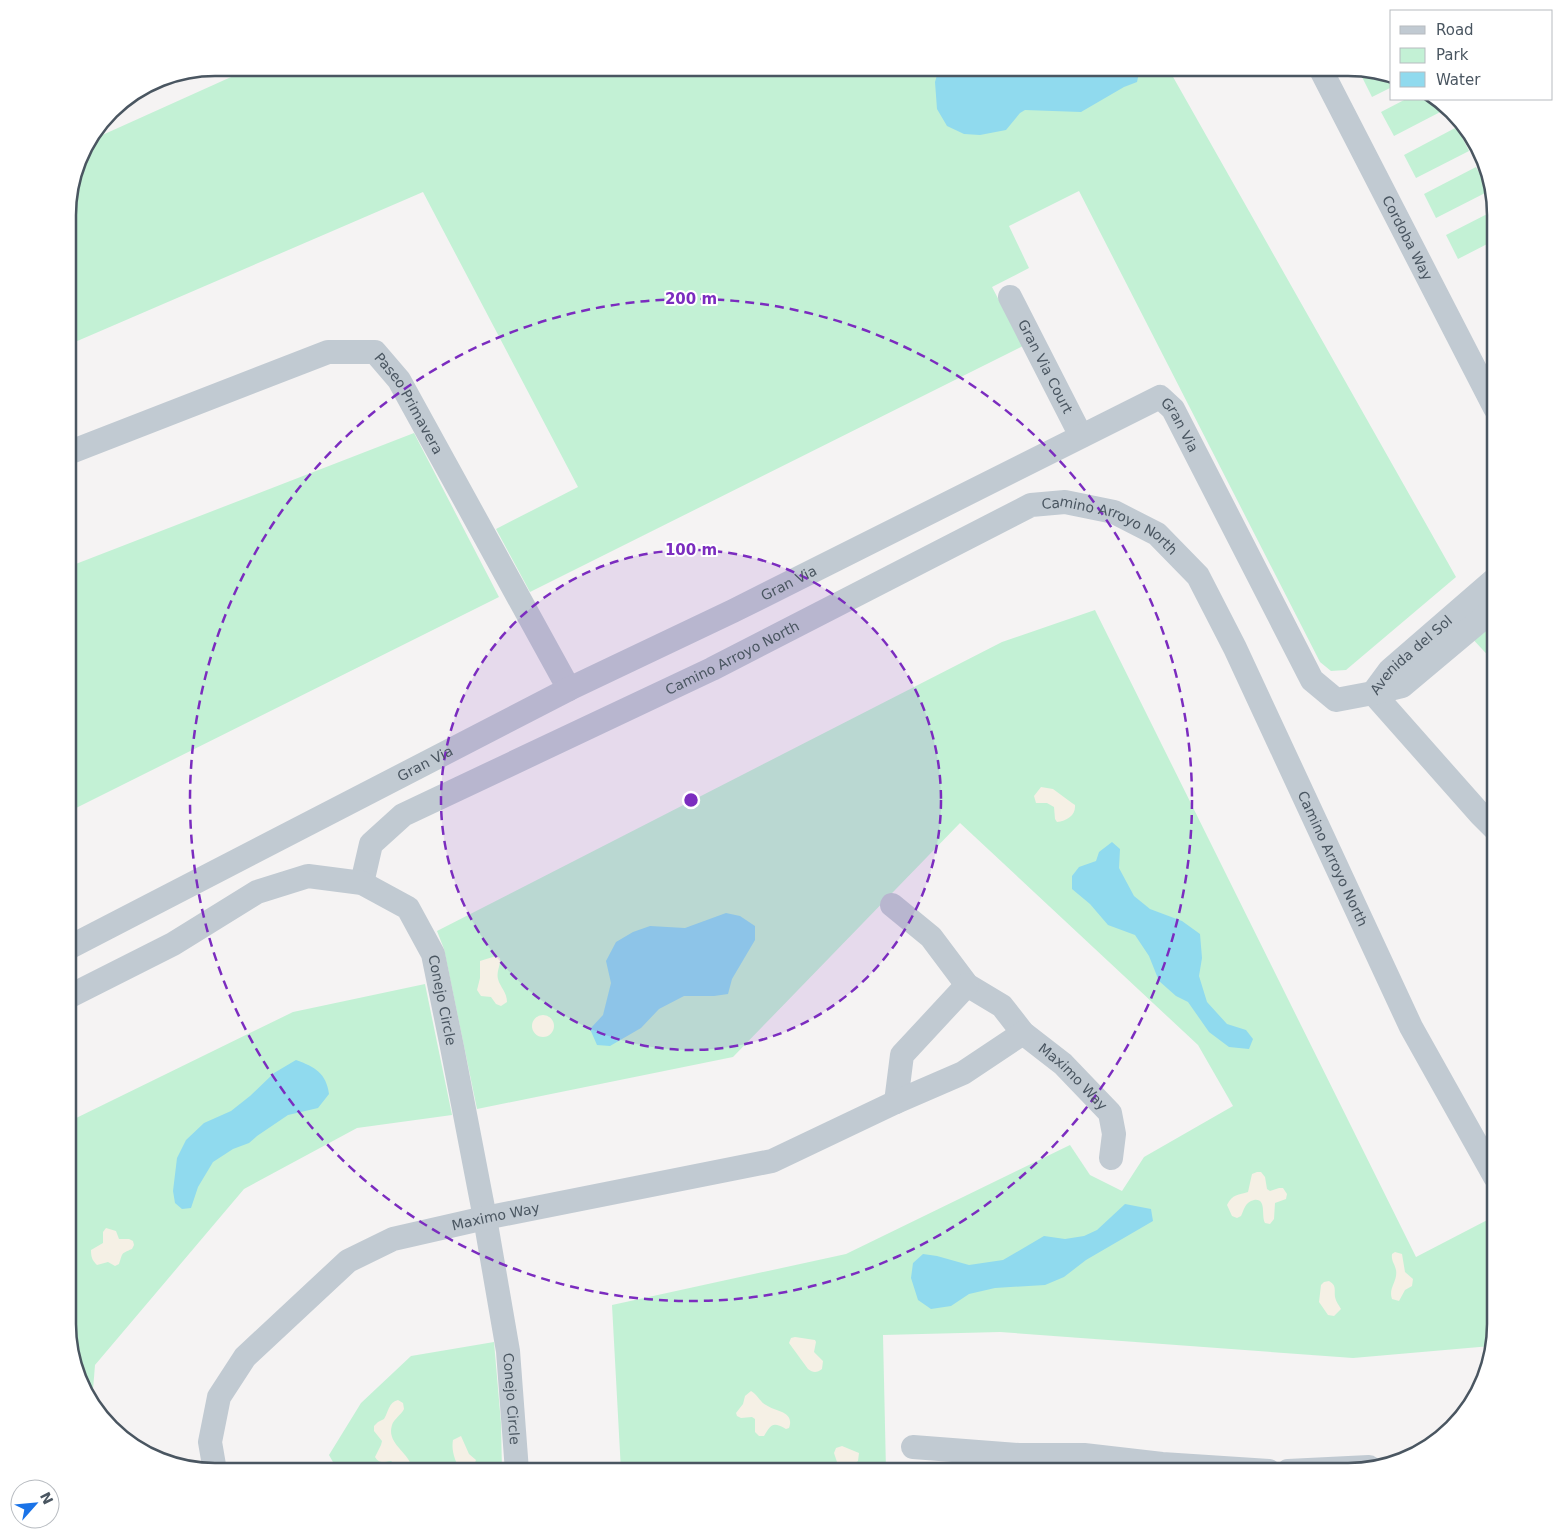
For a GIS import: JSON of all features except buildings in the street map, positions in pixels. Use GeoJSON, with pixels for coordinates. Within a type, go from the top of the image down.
{"type":"FeatureCollection","features":[{"type":"Feature","properties":{"kind":"street","name":"Cordoba Way"},"geometry":{"type":"LineString","coordinates":[[1325,77],[1487,391]]}},
{"type":"Feature","properties":{"kind":"street","name":"Gran Via Court"},"geometry":{"type":"LineString","coordinates":[[1010,297],[1081,436]]}},
{"type":"Feature","properties":{"kind":"street","name":"Paseo Primavera"},"geometry":{"type":"LineString","coordinates":[[77,450],[328,352],[375,352],[399,380],[569,689]]}},
{"type":"Feature","properties":{"kind":"street","name":"Gran Via"},"geometry":{"type":"LineString","coordinates":[[76,944],[569,689],[732,611],[1160,397],[1173,408],[1312,680],[1336,700],[1374,693]]}},
{"type":"Feature","properties":{"kind":"street","name":"Camino Arroyo North"},"geometry":{"type":"LineString","coordinates":[[362,883],[371,844],[403,815],[712,669],[1032,505],[1065,502],[1114,512],[1157,534],[1198,576],[1235,648],[1411,1027],[1487,1161]]}},
{"type":"Feature","properties":{"kind":"street","name":"Avenida del Sol"},"geometry":{"type":"LineString","coordinates":[[1374,693],[1390,670],[1487,587]]}},
{"type":"Feature","properties":{"kind":"street","name":"Avenida del Sol"},"geometry":{"type":"LineString","coordinates":[[1374,693],[1402,686],[1487,615]]}},
{"type":"Feature","properties":{"kind":"street"},"geometry":{"type":"LineString","coordinates":[[1374,693],[1487,821]]}},
{"type":"Feature","properties":{"kind":"street","name":"Conejo Circle"},"geometry":{"type":"LineString","coordinates":[[76,993],[173,944],[257,892],[308,876],[362,883],[408,908],[433,954],[485,1218],[508,1351],[516,1463]]}},
{"type":"Feature","properties":{"kind":"street","name":"Maximo Way"},"geometry":{"type":"LineString","coordinates":[[892,905],[931,937],[967,985],[1002,1006],[1023,1033],[1064,1064],[1110,1113],[1114,1134],[1111,1158]]}},
{"type":"Feature","properties":{"kind":"street"},"geometry":{"type":"LineString","coordinates":[[896,1102],[902,1055],[967,985]]}},
{"type":"Feature","properties":{"kind":"street","name":"Maximo Way"},"geometry":{"type":"LineString","coordinates":[[213,1463],[210,1442],[219,1397],[245,1357],[348,1262],[393,1239],[485,1218],[772,1161],[896,1102],[963,1074],[1023,1033]]}},
{"type":"Feature","properties":{"kind":"street"},"geometry":{"type":"LineString","coordinates":[[914,1447],[1019,1463],[1084,1455],[1131,1463]]}},
{"type":"Feature","properties":{"kind":"green space"},"geometry":{"type":"Polygon","coordinates":[[[231,77],[1173,77],[1456,577],[1346,670],[1331,671],[1320,662],[1079,191],[1009,226],[1029,268],[992,287],[1023,346],[530,592],[496,529],[578,487],[423,192],[77,341],[77,197],[87,162],[102,135],[231,77]]]}},
{"type":"Feature","properties":{"kind":"green space"},"geometry":{"type":"Polygon","coordinates":[[[1362,78],[1390,83],[1390,88],[1372,97],[1362,78]]]}},
{"type":"Feature","properties":{"kind":"green space"},"geometry":{"type":"Polygon","coordinates":[[[1404,100],[1425,100],[1440,112],[1394,136],[1381,112],[1404,100]]]}},
{"type":"Feature","properties":{"kind":"green space"},"geometry":{"type":"Polygon","coordinates":[[[1456,128],[1469,151],[1416,178],[1404,155],[1456,128]]]}},
{"type":"Feature","properties":{"kind":"green space"},"geometry":{"type":"Polygon","coordinates":[[[1476,167],[1482,179],[1485,193],[1436,218],[1424,194],[1476,167]]]}},
{"type":"Feature","properties":{"kind":"green space"},"geometry":{"type":"Polygon","coordinates":[[[1487,214],[1487,244],[1458,259],[1446,235],[1487,214]]]}},
{"type":"Feature","properties":{"kind":"green space"},"geometry":{"type":"Polygon","coordinates":[[[414,433],[499,597],[76,808],[77,564],[414,433]]]}},
{"type":"Feature","properties":{"kind":"green space"},"geometry":{"type":"Polygon","coordinates":[[[1095,610],[1416,1257],[1487,1220],[1487,1324],[1485,1347],[1353,1358],[1000,1332],[883,1335],[886,1463],[621,1463],[612,1305],[846,1254],[1070,1145],[1090,1175],[1122,1191],[1144,1157],[1233,1106],[1198,1045],[960,823],[733,1057],[477,1109],[444,949],[437,931],[1002,642],[1095,610]]]}},
{"type":"Feature","properties":{"kind":"green space"},"geometry":{"type":"Polygon","coordinates":[[[1487,618],[1487,654],[1469,635],[1487,618]]]}},
{"type":"Feature","properties":{"kind":"green space"},"geometry":{"type":"Polygon","coordinates":[[[425,984],[452,1115],[357,1128],[244,1189],[95,1365],[93,1389],[84,1369],[77,1342],[76,1118],[293,1012],[425,984]]]}},
{"type":"Feature","properties":{"kind":"green space"},"geometry":{"type":"Polygon","coordinates":[[[494,1342],[501,1423],[502,1463],[334,1463],[329,1455],[361,1403],[411,1356],[494,1342]]]}},
{"type":"Feature","properties":{"kind":"sand"},"geometry":{"type":"Polygon","coordinates":[[[1041,787],[1053,789],[1075,805],[1072,815],[1067,819],[1057,822],[1054,807],[1047,803],[1036,803],[1034,796],[1041,787]]]}},
{"type":"Feature","properties":{"kind":"sand"},"geometry":{"type":"Polygon","coordinates":[[[496,956],[500,958],[498,979],[507,998],[507,1002],[501,1006],[496,1004],[491,997],[481,996],[477,990],[480,978],[480,961],[496,956]]]}},
{"type":"Feature","properties":{"kind":"sand"},"geometry":{"type":"Polygon","coordinates":[[[539,1015],[547,1015],[554,1022],[554,1030],[547,1037],[539,1037],[532,1030],[532,1022],[539,1015]]]}},
{"type":"Feature","properties":{"kind":"sand"},"geometry":{"type":"Polygon","coordinates":[[[1261,1172],[1265,1177],[1267,1189],[1270,1191],[1283,1188],[1287,1194],[1286,1199],[1275,1203],[1274,1219],[1270,1224],[1265,1223],[1262,1205],[1258,1200],[1249,1202],[1241,1216],[1237,1218],[1232,1216],[1227,1205],[1233,1197],[1248,1192],[1252,1174],[1261,1172]]]}},
{"type":"Feature","properties":{"kind":"sand"},"geometry":{"type":"Polygon","coordinates":[[[106,1228],[116,1231],[119,1239],[133,1241],[134,1245],[132,1249],[123,1254],[119,1264],[115,1266],[108,1262],[97,1265],[92,1257],[91,1250],[103,1243],[103,1232],[106,1228]]]}},
{"type":"Feature","properties":{"kind":"sand"},"geometry":{"type":"Polygon","coordinates":[[[1395,1252],[1402,1254],[1405,1272],[1413,1279],[1412,1286],[1405,1290],[1399,1301],[1392,1299],[1391,1295],[1396,1278],[1392,1256],[1395,1252]]]}},
{"type":"Feature","properties":{"kind":"sand"},"geometry":{"type":"Polygon","coordinates":[[[1329,1281],[1334,1286],[1335,1299],[1341,1309],[1334,1316],[1328,1315],[1319,1302],[1321,1285],[1329,1281]]]}},
{"type":"Feature","properties":{"kind":"sand"},"geometry":{"type":"Polygon","coordinates":[[[791,1338],[815,1340],[814,1352],[823,1361],[822,1369],[815,1372],[808,1369],[789,1343],[791,1338]]]}},
{"type":"Feature","properties":{"kind":"sand"},"geometry":{"type":"Polygon","coordinates":[[[751,1391],[764,1404],[787,1415],[790,1422],[789,1428],[786,1429],[778,1425],[772,1425],[764,1436],[759,1436],[755,1432],[755,1419],[737,1416],[736,1413],[743,1404],[745,1396],[751,1391]]]}},
{"type":"Feature","properties":{"kind":"sand"},"geometry":{"type":"Polygon","coordinates":[[[398,1400],[403,1403],[404,1409],[392,1425],[392,1437],[410,1463],[380,1462],[375,1457],[382,1441],[374,1431],[374,1426],[384,1419],[390,1405],[398,1400]]]}},
{"type":"Feature","properties":{"kind":"sand"},"geometry":{"type":"Polygon","coordinates":[[[461,1436],[469,1454],[476,1460],[475,1463],[457,1463],[453,1452],[453,1440],[461,1436]]]}},
{"type":"Feature","properties":{"kind":"sand"},"geometry":{"type":"Polygon","coordinates":[[[842,1446],[859,1453],[858,1461],[855,1463],[837,1463],[834,1453],[836,1448],[842,1446]]]}},
{"type":"Feature","properties":{"kind":"water"},"geometry":{"type":"Polygon","coordinates":[[[936,77],[1138,77],[1137,82],[1124,87],[1081,112],[1025,110],[1020,113],[1006,130],[980,135],[964,134],[947,126],[937,109],[935,82],[936,77]]]}},
{"type":"Feature","properties":{"kind":"water"},"geometry":{"type":"Polygon","coordinates":[[[1112,842],[1120,849],[1119,868],[1134,896],[1150,909],[1182,921],[1200,934],[1202,958],[1199,976],[1207,1002],[1227,1024],[1246,1030],[1253,1039],[1249,1049],[1229,1047],[1209,1032],[1188,1002],[1176,996],[1159,981],[1149,956],[1135,935],[1108,925],[1090,904],[1072,889],[1072,876],[1079,867],[1096,861],[1099,852],[1112,842]]]}},
{"type":"Feature","properties":{"kind":"water"},"geometry":{"type":"Polygon","coordinates":[[[726,913],[740,916],[755,926],[755,940],[732,979],[728,994],[684,996],[659,1009],[641,1028],[610,1046],[597,1045],[590,1029],[603,1015],[611,983],[606,961],[616,942],[633,932],[650,926],[685,928],[726,913]]]}},
{"type":"Feature","properties":{"kind":"water"},"geometry":{"type":"Polygon","coordinates":[[[296,1060],[314,1068],[322,1076],[328,1087],[329,1094],[318,1108],[288,1115],[249,1143],[233,1149],[213,1162],[198,1187],[191,1208],[182,1209],[175,1203],[173,1191],[177,1158],[186,1140],[204,1123],[231,1111],[274,1073],[296,1060]]]}},
{"type":"Feature","properties":{"kind":"water"},"geometry":{"type":"Polygon","coordinates":[[[1125,1204],[1151,1209],[1153,1221],[1086,1260],[1064,1277],[1045,1285],[995,1288],[969,1294],[951,1306],[931,1309],[918,1300],[911,1278],[913,1263],[923,1254],[969,1265],[1003,1260],[1044,1236],[1065,1239],[1084,1236],[1097,1230],[1125,1204]]]}}]}
